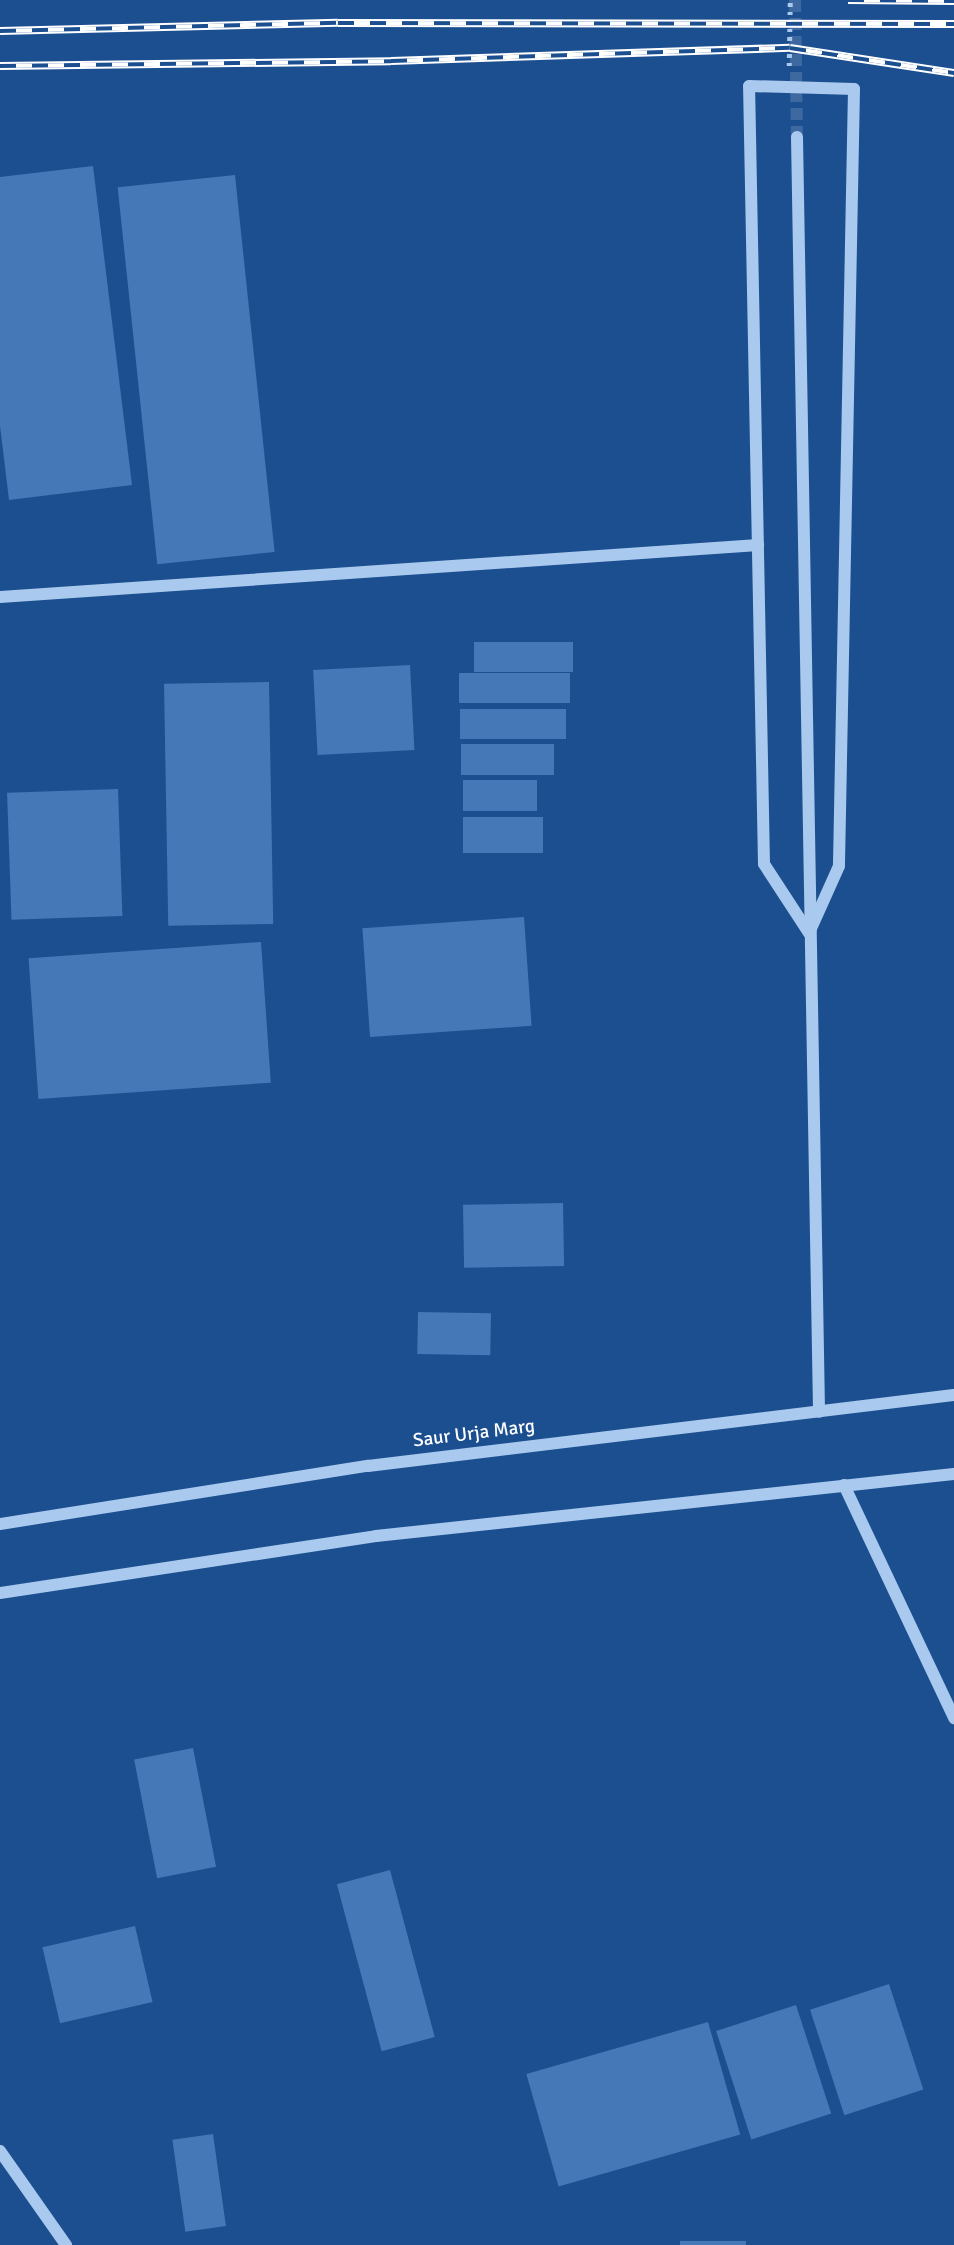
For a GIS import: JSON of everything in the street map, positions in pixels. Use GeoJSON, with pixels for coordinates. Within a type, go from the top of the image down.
{"type":"FeatureCollection","features":[{"type":"Feature","properties":{"kind":"street"},"geometry":{"type":"LineString","coordinates":[[749,86],[854,89],[839,866],[809,933],[764,864],[749,86]]}},
{"type":"Feature","properties":{"kind":"street"},"geometry":{"type":"LineString","coordinates":[[797,137],[819,1412]]}},
{"type":"Feature","properties":{"kind":"street"},"geometry":{"type":"LineString","coordinates":[[0,597],[758,545]]}},
{"type":"Feature","properties":{"kind":"street","name":"Saur Urja Marg"},"geometry":{"type":"LineString","coordinates":[[0,1524],[368,1466],[954,1395]]}},
{"type":"Feature","properties":{"kind":"street"},"geometry":{"type":"LineString","coordinates":[[0,1593],[376,1536],[954,1474]]}},
{"type":"Feature","properties":{"kind":"street"},"geometry":{"type":"LineString","coordinates":[[844,1486],[954,1718]]}},
{"type":"Feature","properties":{"kind":"street"},"geometry":{"type":"LineString","coordinates":[[0,2151],[66,2245]]}},
{"type":"Feature","properties":{"kind":"path"},"geometry":{"type":"LineString","coordinates":[[788,88],[790,0]]}},
{"type":"Feature","properties":{"kind":"building"},"geometry":{"type":"Polygon","coordinates":[[[93,166],[132,485],[9,500],[0,426],[0,177],[93,166]]]}},
{"type":"Feature","properties":{"kind":"building"},"geometry":{"type":"Polygon","coordinates":[[[235,175],[275,552],[157,564],[118,187],[235,175]]]}},
{"type":"Feature","properties":{"kind":"building"},"geometry":{"type":"Polygon","coordinates":[[[474,642],[573,642],[573,672],[474,672],[474,642]]]}},
{"type":"Feature","properties":{"kind":"building"},"geometry":{"type":"Polygon","coordinates":[[[410,665],[414,750],[318,755],[313,670],[410,665]]]}},
{"type":"Feature","properties":{"kind":"building"},"geometry":{"type":"Polygon","coordinates":[[[459,673],[570,673],[570,703],[459,703],[459,673]]]}},
{"type":"Feature","properties":{"kind":"building"},"geometry":{"type":"Polygon","coordinates":[[[269,682],[273,924],[168,926],[164,684],[269,682]]]}},
{"type":"Feature","properties":{"kind":"building"},"geometry":{"type":"Polygon","coordinates":[[[460,709],[566,709],[566,739],[460,739],[460,709]]]}},
{"type":"Feature","properties":{"kind":"building"},"geometry":{"type":"Polygon","coordinates":[[[461,744],[554,744],[554,775],[461,775],[461,744]]]}},
{"type":"Feature","properties":{"kind":"building"},"geometry":{"type":"Polygon","coordinates":[[[463,780],[537,780],[537,811],[463,811],[463,780]]]}},
{"type":"Feature","properties":{"kind":"building"},"geometry":{"type":"Polygon","coordinates":[[[118,789],[122,916],[11,920],[7,793],[118,789]]]}},
{"type":"Feature","properties":{"kind":"building"},"geometry":{"type":"Polygon","coordinates":[[[463,817],[543,817],[543,853],[463,853],[463,817]]]}},
{"type":"Feature","properties":{"kind":"building"},"geometry":{"type":"Polygon","coordinates":[[[524,917],[532,1026],[370,1037],[362,928],[524,917]]]}},
{"type":"Feature","properties":{"kind":"building"},"geometry":{"type":"Polygon","coordinates":[[[261,942],[271,1083],[38,1099],[29,958],[261,942]]]}},
{"type":"Feature","properties":{"kind":"building"},"geometry":{"type":"Polygon","coordinates":[[[563,1203],[564,1266],[464,1268],[463,1205],[563,1203]]]}},
{"type":"Feature","properties":{"kind":"building"},"geometry":{"type":"Polygon","coordinates":[[[418,1312],[491,1313],[490,1355],[417,1354],[418,1312]]]}},
{"type":"Feature","properties":{"kind":"building"},"geometry":{"type":"Polygon","coordinates":[[[193,1748],[216,1867],[157,1878],[134,1759],[193,1748]]]}},
{"type":"Feature","properties":{"kind":"building"},"geometry":{"type":"Polygon","coordinates":[[[390,1870],[435,2037],[382,2051],[337,1884],[390,1870]]]}},
{"type":"Feature","properties":{"kind":"building"},"geometry":{"type":"Polygon","coordinates":[[[135,1926],[153,2002],[60,2023],[42,1947],[135,1926]]]}},
{"type":"Feature","properties":{"kind":"building"},"geometry":{"type":"Polygon","coordinates":[[[889,1984],[923,2090],[844,2115],[810,2010],[889,1984]]]}},
{"type":"Feature","properties":{"kind":"building"},"geometry":{"type":"Polygon","coordinates":[[[796,2005],[831,2113],[751,2139],[716,2031],[796,2005]]]}},
{"type":"Feature","properties":{"kind":"building"},"geometry":{"type":"Polygon","coordinates":[[[708,2022],[740,2134],[559,2187],[526,2074],[708,2022]]]}},
{"type":"Feature","properties":{"kind":"building"},"geometry":{"type":"Polygon","coordinates":[[[213,2134],[226,2226],[185,2232],[172,2140],[213,2134]]]}},
{"type":"Feature","properties":{"kind":"building"},"geometry":{"type":"Polygon","coordinates":[[[680,2241],[746,2241],[746,2245],[680,2245],[680,2241]]]}},
{"type":"Feature","properties":{"kind":"tunnel"},"geometry":{"type":"LineString","coordinates":[[795,0],[797,137]]}},
{"type":"Feature","properties":{"kind":"railway"},"geometry":{"type":"LineString","coordinates":[[848,0],[954,1]]}},
{"type":"Feature","properties":{"kind":"railway"},"geometry":{"type":"LineString","coordinates":[[0,31],[338,23],[954,24]]}},
{"type":"Feature","properties":{"kind":"railway"},"geometry":{"type":"LineString","coordinates":[[0,66],[391,61],[790,48],[954,73]]}}]}
